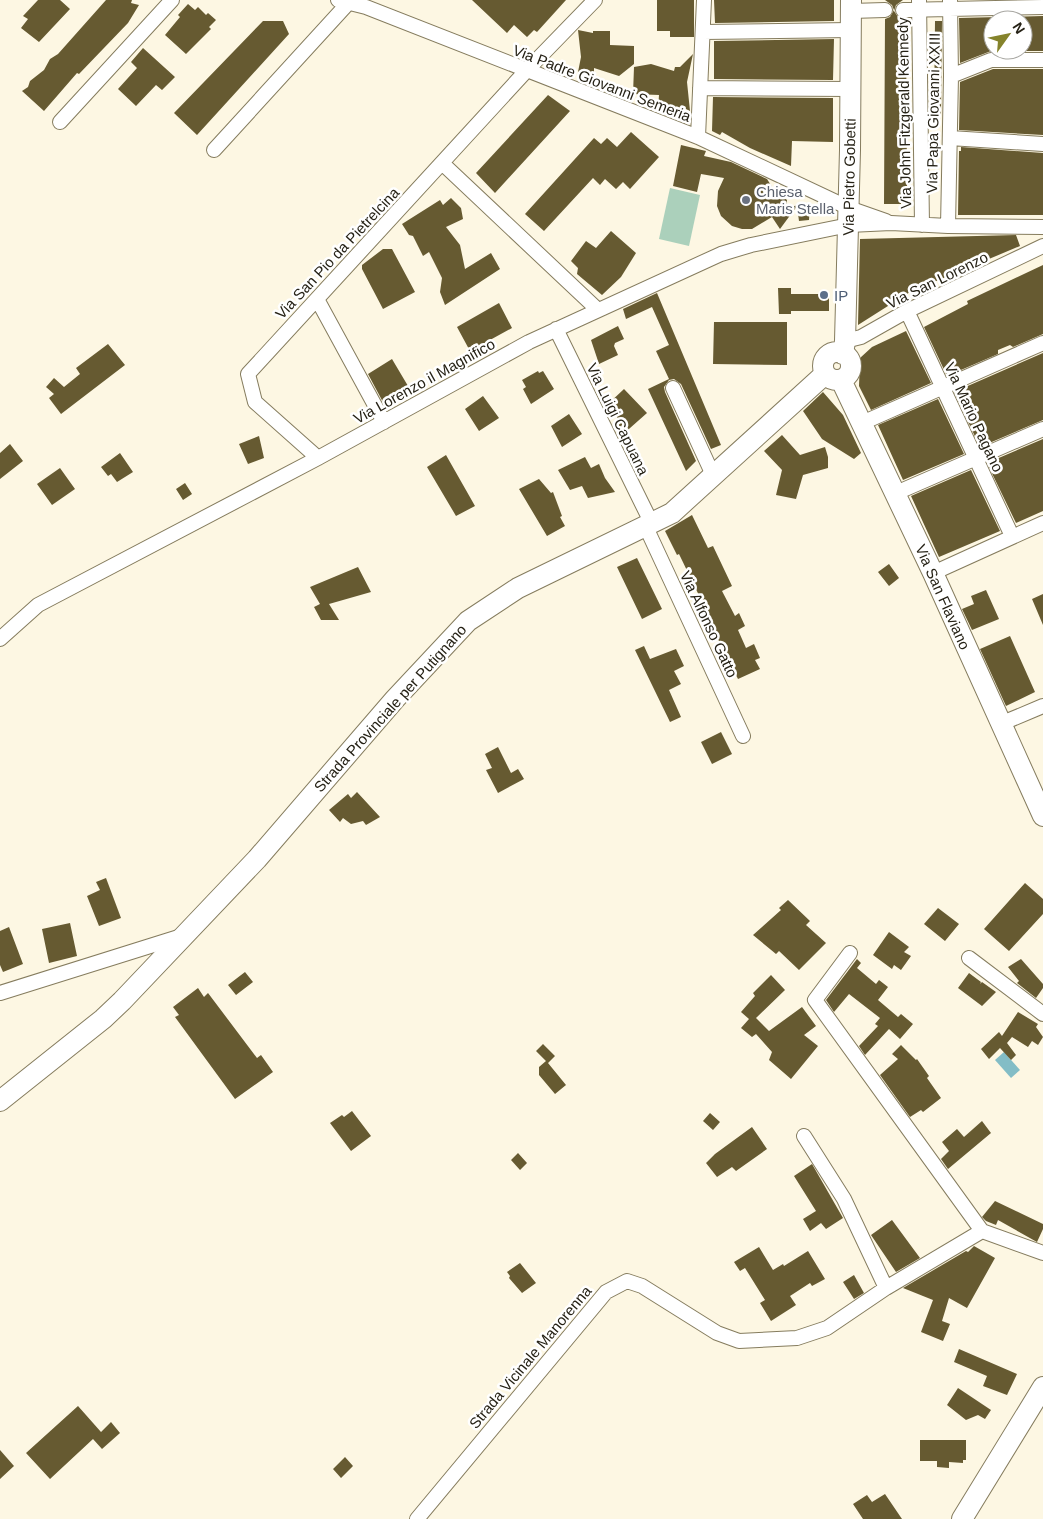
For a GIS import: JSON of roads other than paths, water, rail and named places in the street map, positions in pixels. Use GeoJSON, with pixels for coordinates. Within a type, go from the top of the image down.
{"type":"FeatureCollection","features":[{"type":"Feature","properties":{"kind":"street"},"geometry":{"type":"LineString","coordinates":[[60,122],[172,0]]}},
{"type":"Feature","properties":{"kind":"street","name":"Via San Pio da Pietrelcina"},"geometry":{"type":"LineString","coordinates":[[318,458],[255,402],[248,374],[527,70],[595,0]]}},
{"type":"Feature","properties":{"kind":"street"},"geometry":{"type":"LineString","coordinates":[[698,137],[704,0]]}},
{"type":"Feature","properties":{"kind":"street"},"geometry":{"type":"LineString","coordinates":[[214,150],[346,1]]}},
{"type":"Feature","properties":{"kind":"street","name":"Via Padre Giovanni Semeria"},"geometry":{"type":"LineString","coordinates":[[346,1],[366,7],[698,137],[849,216]]}},
{"type":"Feature","properties":{"kind":"street"},"geometry":{"type":"LineString","coordinates":[[903,10],[919,5],[950,4],[1043,7]]}},
{"type":"Feature","properties":{"kind":"street","name":"Via Papa Giovanni XXIII"},"geometry":{"type":"LineString","coordinates":[[948,226],[951,76],[950,4]]}},
{"type":"Feature","properties":{"kind":"street","name":"Via John Fitzgerald Kennedy"},"geometry":{"type":"LineString","coordinates":[[919,5],[922,225]]}},
{"type":"Feature","properties":{"kind":"street"},"geometry":{"type":"LineString","coordinates":[[703,32],[885,10]]}},
{"type":"Feature","properties":{"kind":"street","name":"Via Pietro Gobetti"},"geometry":{"type":"LineString","coordinates":[[833,377],[847,376],[850,369],[844,348],[849,216],[851,14]]}},
{"type":"Feature","properties":{"kind":"street"},"geometry":{"type":"LineString","coordinates":[[951,76],[992,60],[1043,60]]}},
{"type":"Feature","properties":{"kind":"street"},"geometry":{"type":"LineString","coordinates":[[700,88],[851,89]]}},
{"type":"Feature","properties":{"kind":"street"},"geometry":{"type":"LineString","coordinates":[[950,138],[1043,144]]}},
{"type":"Feature","properties":{"kind":"street"},"geometry":{"type":"LineString","coordinates":[[442,163],[598,310]]}},
{"type":"Feature","properties":{"kind":"street","name":"Via Lorenzo il Magnifico"},"geometry":{"type":"LineString","coordinates":[[0,639],[38,605],[318,458],[556,329],[721,254],[849,216],[891,223],[922,225],[1043,227]]}},
{"type":"Feature","properties":{"kind":"street","name":"Via San Lorenzo"},"geometry":{"type":"LineString","coordinates":[[844,348],[907,311],[1043,246]]}},
{"type":"Feature","properties":{"kind":"street"},"geometry":{"type":"LineString","coordinates":[[316,299],[384,422]]}},
{"type":"Feature","properties":{"kind":"street","name":"Via Mario Pagano"},"geometry":{"type":"LineString","coordinates":[[907,311],[1012,536]]}},
{"type":"Feature","properties":{"kind":"street","name":"Via Luigi Capuana"},"geometry":{"type":"LineString","coordinates":[[556,329],[648,524]]}},
{"type":"Feature","properties":{"kind":"street"},"geometry":{"type":"LineString","coordinates":[[862,423],[941,386],[1043,343]]}},
{"type":"Feature","properties":{"kind":"street","name":"Strada Provinciale per Putignano"},"geometry":{"type":"LineString","coordinates":[[0,1101],[103,1020],[188,934],[257,859],[395,700],[468,621],[518,588],[672,513],[714,474],[833,377]]}},
{"type":"Feature","properties":{"kind":"street","name":"Via San Flaviano"},"geometry":{"type":"LineString","coordinates":[[833,377],[862,423],[896,493],[1043,816]]}},
{"type":"Feature","properties":{"kind":"street"},"geometry":{"type":"LineString","coordinates":[[673,388],[714,474]]}},
{"type":"Feature","properties":{"kind":"street"},"geometry":{"type":"LineString","coordinates":[[896,493],[1043,429]]}},
{"type":"Feature","properties":{"kind":"street"},"geometry":{"type":"LineString","coordinates":[[933,573],[1043,523]]}},
{"type":"Feature","properties":{"kind":"street","name":"Via Alfonso Gatto"},"geometry":{"type":"LineString","coordinates":[[648,524],[744,736]]}},
{"type":"Feature","properties":{"kind":"street"},"geometry":{"type":"LineString","coordinates":[[1000,724],[1043,706]]}},
{"type":"Feature","properties":{"kind":"street"},"geometry":{"type":"LineString","coordinates":[[0,993],[188,934]]}},
{"type":"Feature","properties":{"kind":"street"},"geometry":{"type":"LineString","coordinates":[[850,953],[814,1000],[982,1231],[1043,1253]]}},
{"type":"Feature","properties":{"kind":"street"},"geometry":{"type":"LineString","coordinates":[[969,958],[1043,1014]]}},
{"type":"Feature","properties":{"kind":"street"},"geometry":{"type":"LineString","coordinates":[[804,1136],[844,1199],[886,1288]]}},
{"type":"Feature","properties":{"kind":"street","name":"Strada Vicinale Manorenna"},"geometry":{"type":"LineString","coordinates":[[416,1519],[606,1292],[615,1285],[627,1281],[642,1286],[717,1333],[739,1341],[797,1338],[827,1328],[886,1288],[982,1231]]}},
{"type":"Feature","properties":{"kind":"street"},"geometry":{"type":"LineString","coordinates":[[962,1519],[1043,1387]]}},
{"type":"Feature","properties":{"kind":"water"},"geometry":{"type":"Polygon","coordinates":[[[1004,1052],[1020,1070],[1011,1078],[995,1060],[1004,1052]]]}},
{"type":"Feature","properties":{"kind":"place","name":"Chiesa Maris Stella"},"geometry":{"type":"Point","coordinates":[746,200]}},
{"type":"Feature","properties":{"kind":"place","name":"IP"},"geometry":{"type":"Point","coordinates":[824,295]}}]}
